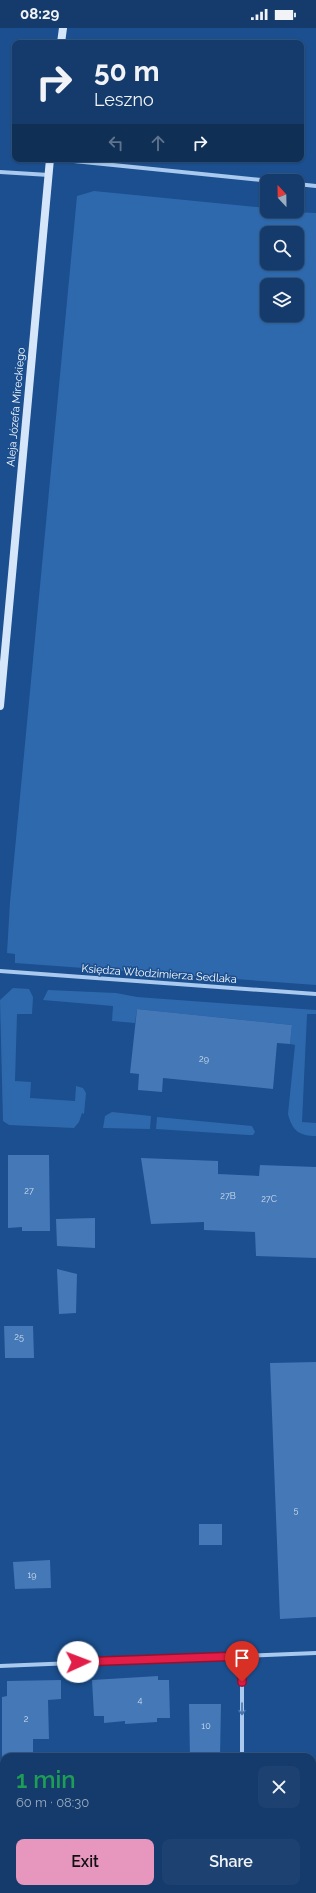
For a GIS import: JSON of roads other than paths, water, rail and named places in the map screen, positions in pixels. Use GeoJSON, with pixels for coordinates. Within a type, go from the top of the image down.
{"type":"FeatureCollection","features":[{"type":"Feature","properties":{"kind":"street"},"geometry":{"type":"LineString","coordinates":[[61,40],[62,28]]}},
{"type":"Feature","properties":{"kind":"street","name":"Aleja Józefa Mireckiego"},"geometry":{"type":"LineString","coordinates":[[0,706],[50,162]]}},
{"type":"Feature","properties":{"kind":"street"},"geometry":{"type":"LineString","coordinates":[[84,162],[260,180]]}},
{"type":"Feature","properties":{"kind":"street"},"geometry":{"type":"LineString","coordinates":[[0,172],[49,175]]}},
{"type":"Feature","properties":{"kind":"street"},"geometry":{"type":"LineString","coordinates":[[304,185],[316,186]]}},
{"type":"Feature","properties":{"kind":"street","name":"Księdza Włodzimierza Sedlaka"},"geometry":{"type":"LineString","coordinates":[[0,971],[316,994]]}},
{"type":"Feature","properties":{"kind":"street"},"geometry":{"type":"LineString","coordinates":[[0,1666],[316,1653]]}},
{"type":"Feature","properties":{"kind":"street"},"geometry":{"type":"LineString","coordinates":[[242,1656],[242,1753]]}}]}
